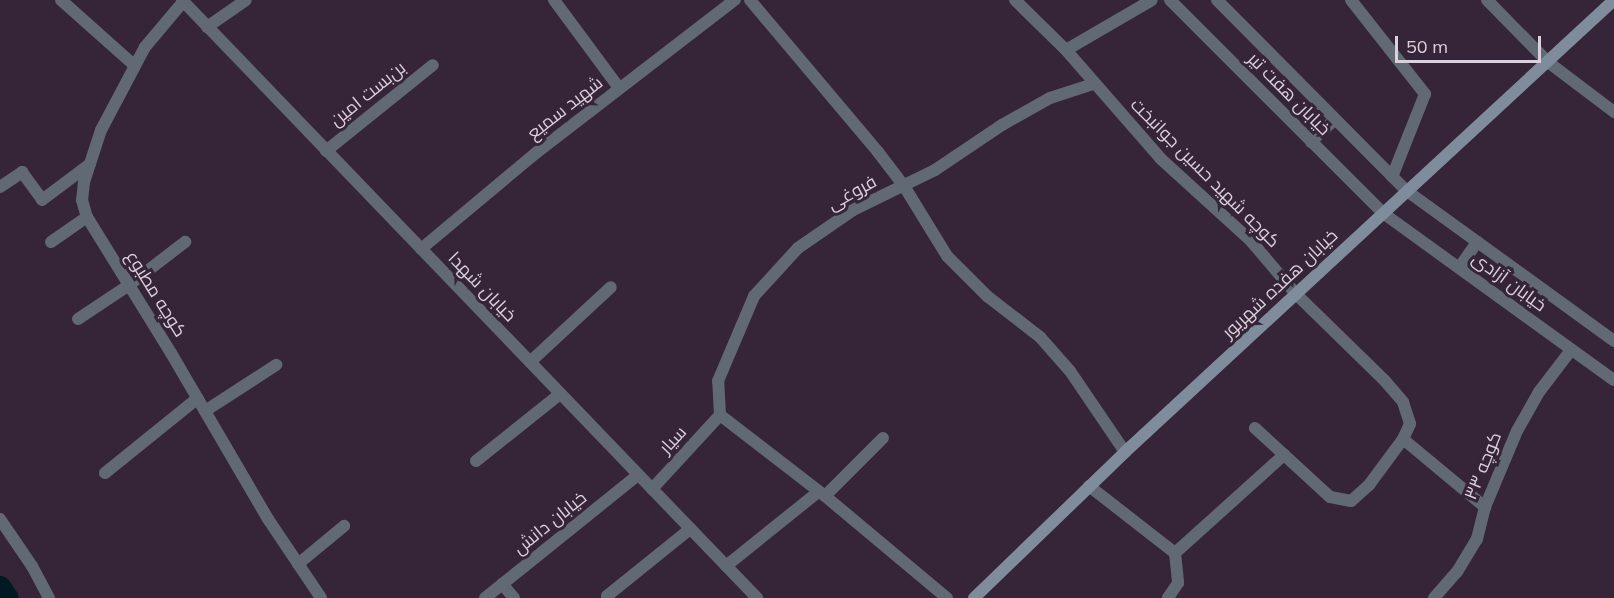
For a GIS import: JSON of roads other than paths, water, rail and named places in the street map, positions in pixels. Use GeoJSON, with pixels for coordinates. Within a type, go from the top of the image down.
{"type":"FeatureCollection","features":[{"type":"Feature","properties":{"kind":"main road","name":"خیابان هفده شهریور"},"geometry":{"type":"LineString","coordinates":[[974,598],[1125,452],[1614,0]]}},
{"type":"Feature","properties":{"kind":"street"},"geometry":{"type":"LineString","coordinates":[[61,0],[135,66]]}},
{"type":"Feature","properties":{"kind":"street"},"geometry":{"type":"LineString","coordinates":[[207,27],[246,0]]}},
{"type":"Feature","properties":{"kind":"street"},"geometry":{"type":"LineString","coordinates":[[554,0],[619,88]]}},
{"type":"Feature","properties":{"kind":"street","name":"شهید سمیع"},"geometry":{"type":"LineString","coordinates":[[421,249],[517,168],[735,0]]}},
{"type":"Feature","properties":{"kind":"street"},"geometry":{"type":"LineString","coordinates":[[750,0],[834,97],[904,186],[947,256],[987,296],[1040,337],[1070,371],[1125,452]]}},
{"type":"Feature","properties":{"kind":"street","name":"کوچه شهید حسین جوانبخت"},"geometry":{"type":"LineString","coordinates":[[1015,0],[1066,50],[1093,84],[1161,159],[1251,241],[1296,294],[1347,342],[1403,402],[1410,424],[1403,439]]}},
{"type":"Feature","properties":{"kind":"street"},"geometry":{"type":"LineString","coordinates":[[1066,50],[1115,19],[1152,0]]}},
{"type":"Feature","properties":{"kind":"street","name":"خیابان هفت تیر"},"geometry":{"type":"LineString","coordinates":[[1170,0],[1383,213]]}},
{"type":"Feature","properties":{"kind":"street","name":"خیابان هفت تیر"},"geometry":{"type":"LineString","coordinates":[[1217,0],[1407,191]]}},
{"type":"Feature","properties":{"kind":"street"},"geometry":{"type":"LineString","coordinates":[[1351,0],[1425,94],[1392,177]]}},
{"type":"Feature","properties":{"kind":"street"},"geometry":{"type":"LineString","coordinates":[[1487,0],[1548,62],[1614,112]]}},
{"type":"Feature","properties":{"kind":"street","name":"کوچه مطبوع"},"geometry":{"type":"LineString","coordinates":[[183,1],[145,47],[101,130],[82,200],[87,217],[198,398],[268,519],[321,598]]}},
{"type":"Feature","properties":{"kind":"street","name":"خیابان شهدا"},"geometry":{"type":"LineString","coordinates":[[183,1],[757,598]]}},
{"type":"Feature","properties":{"kind":"street","name":"بن‌بست امین"},"geometry":{"type":"LineString","coordinates":[[326,151],[433,65]]}},
{"type":"Feature","properties":{"kind":"street","name":"فروغی"},"geometry":{"type":"LineString","coordinates":[[720,415],[718,381],[754,296],[798,248],[853,210],[935,170],[1002,125],[1050,98],[1093,84]]}},
{"type":"Feature","properties":{"kind":"street"},"geometry":{"type":"LineString","coordinates":[[1311,142],[1335,119]]}},
{"type":"Feature","properties":{"kind":"street"},"geometry":{"type":"LineString","coordinates":[[0,186],[22,172],[42,200],[90,164]]}},
{"type":"Feature","properties":{"kind":"street","name":"خیابان آزادی"},"geometry":{"type":"LineString","coordinates":[[1407,191],[1614,341]]}},
{"type":"Feature","properties":{"kind":"street","name":"خیابان آزادی"},"geometry":{"type":"LineString","coordinates":[[1383,213],[1614,380]]}},
{"type":"Feature","properties":{"kind":"street"},"geometry":{"type":"LineString","coordinates":[[51,242],[87,217]]}},
{"type":"Feature","properties":{"kind":"street"},"geometry":{"type":"LineString","coordinates":[[78,319],[129,285],[185,242]]}},
{"type":"Feature","properties":{"kind":"street"},"geometry":{"type":"LineString","coordinates":[[1459,268],[1477,242]]}},
{"type":"Feature","properties":{"kind":"street"},"geometry":{"type":"LineString","coordinates":[[530,362],[611,287]]}},
{"type":"Feature","properties":{"kind":"street","name":"کوچه ۳۳"},"geometry":{"type":"LineString","coordinates":[[1434,598],[1457,572],[1477,539],[1485,507],[1517,431],[1539,392],[1572,350]]}},
{"type":"Feature","properties":{"kind":"street"},"geometry":{"type":"LineString","coordinates":[[205,411],[276,365]]}},
{"type":"Feature","properties":{"kind":"street"},"geometry":{"type":"LineString","coordinates":[[476,461],[561,394]]}},
{"type":"Feature","properties":{"kind":"street"},"geometry":{"type":"LineString","coordinates":[[105,473],[198,398]]}},
{"type":"Feature","properties":{"kind":"street"},"geometry":{"type":"LineString","coordinates":[[720,415],[821,494],[947,598]]}},
{"type":"Feature","properties":{"kind":"street","name":"سیار"},"geometry":{"type":"LineString","coordinates":[[652,489],[720,415]]}},
{"type":"Feature","properties":{"kind":"street"},"geometry":{"type":"LineString","coordinates":[[1255,428],[1330,497],[1351,501],[1369,485],[1403,439],[1485,507]]}},
{"type":"Feature","properties":{"kind":"street"},"geometry":{"type":"LineString","coordinates":[[726,566],[821,494],[883,438]]}},
{"type":"Feature","properties":{"kind":"street"},"geometry":{"type":"LineString","coordinates":[[1175,553],[1284,455]]}},
{"type":"Feature","properties":{"kind":"street","name":"خیابان دانش"},"geometry":{"type":"LineString","coordinates":[[485,598],[638,475]]}},
{"type":"Feature","properties":{"kind":"street"},"geometry":{"type":"LineString","coordinates":[[1089,486],[1175,553],[1178,583],[1169,598]]}},
{"type":"Feature","properties":{"kind":"street"},"geometry":{"type":"LineString","coordinates":[[0,519],[33,566],[49,598]]}},
{"type":"Feature","properties":{"kind":"street"},"geometry":{"type":"LineString","coordinates":[[298,564],[344,526]]}},
{"type":"Feature","properties":{"kind":"street"},"geometry":{"type":"LineString","coordinates":[[607,596],[690,530]]}},
{"type":"Feature","properties":{"kind":"street"},"geometry":{"type":"LineString","coordinates":[[502,584],[514,598]]}},
{"type":"Feature","properties":{"kind":"waterway"},"geometry":{"type":"LineString","coordinates":[[0,586],[8,598]]}}]}
